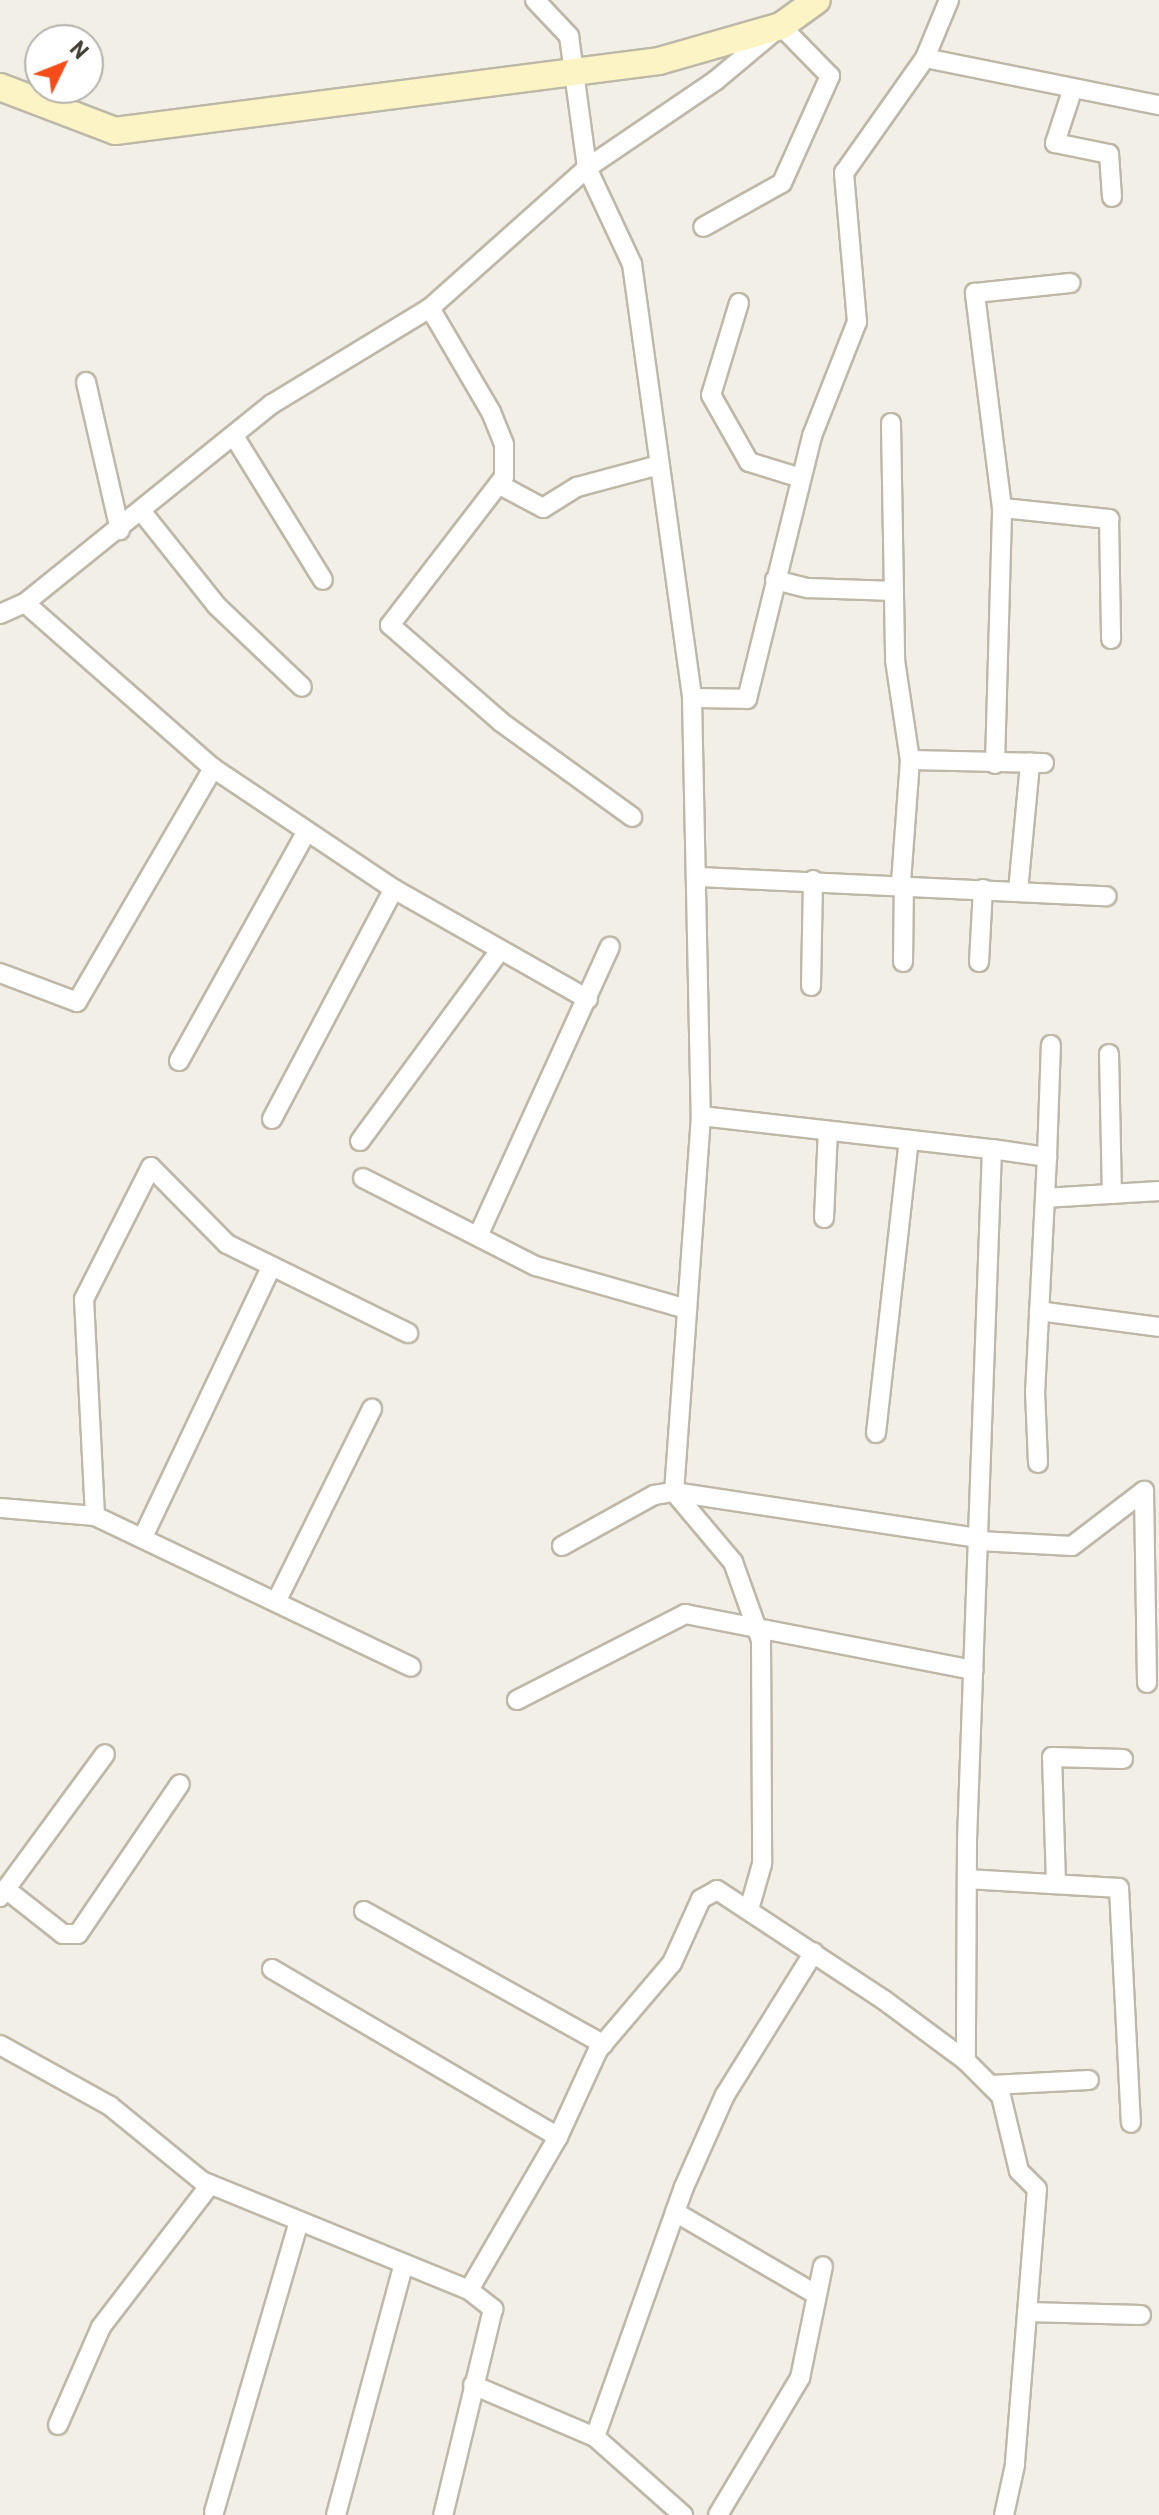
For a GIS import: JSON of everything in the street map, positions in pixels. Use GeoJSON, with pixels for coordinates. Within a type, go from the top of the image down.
{"type":"FeatureCollection","features":[{"type":"Feature","properties":{"kind":"main road"},"geometry":{"type":"LineString","coordinates":[[0,87],[115,131],[575,74],[721,47],[781,26],[817,0]]}},
{"type":"Feature","properties":{"kind":"street"},"geometry":{"type":"LineString","coordinates":[[535,0],[569,36],[587,168],[632,264],[692,698],[701,1116],[674,1492],[733,1562],[757,1628],[762,1864],[750,1906]]}},
{"type":"Feature","properties":{"kind":"street"},"geometry":{"type":"LineString","coordinates":[[692,698],[747,699],[801,478],[857,322],[844,173],[925,58],[949,0]]}},
{"type":"Feature","properties":{"kind":"street"},"geometry":{"type":"LineString","coordinates":[[0,614],[25,603],[120,530],[272,404],[430,308],[587,168],[715,81],[781,26],[830,76],[782,183],[703,227]]}},
{"type":"Feature","properties":{"kind":"street"},"geometry":{"type":"LineString","coordinates":[[925,58],[1072,91],[1159,105]]}},
{"type":"Feature","properties":{"kind":"street"},"geometry":{"type":"LineString","coordinates":[[1072,91],[1055,143],[1109,154],[1112,197]]}},
{"type":"Feature","properties":{"kind":"street"},"geometry":{"type":"LineString","coordinates":[[995,764],[1002,508],[975,293],[1070,283]]}},
{"type":"Feature","properties":{"kind":"street"},"geometry":{"type":"LineString","coordinates":[[739,303],[711,395],[749,462],[801,478]]}},
{"type":"Feature","properties":{"kind":"street"},"geometry":{"type":"LineString","coordinates":[[430,308],[495,423],[504,445],[500,485],[390,625],[501,722],[632,817]]}},
{"type":"Feature","properties":{"kind":"street"},"geometry":{"type":"LineString","coordinates":[[86,382],[120,530]]}},
{"type":"Feature","properties":{"kind":"street"},"geometry":{"type":"LineString","coordinates":[[891,423],[895,660],[910,760],[903,884],[903,962]]}},
{"type":"Feature","properties":{"kind":"street"},"geometry":{"type":"LineString","coordinates":[[234,436],[323,580]]}},
{"type":"Feature","properties":{"kind":"street"},"geometry":{"type":"LineString","coordinates":[[500,485],[543,508],[577,487],[659,465]]}},
{"type":"Feature","properties":{"kind":"street"},"geometry":{"type":"LineString","coordinates":[[1002,508],[1109,519],[1111,639]]}},
{"type":"Feature","properties":{"kind":"street"},"geometry":{"type":"LineString","coordinates":[[142,512],[217,606],[302,687]]}},
{"type":"Feature","properties":{"kind":"street"},"geometry":{"type":"LineString","coordinates":[[775,580],[808,588],[894,591]]}},
{"type":"Feature","properties":{"kind":"street"},"geometry":{"type":"LineString","coordinates":[[25,603],[213,768],[394,889],[499,952],[588,999]]}},
{"type":"Feature","properties":{"kind":"street"},"geometry":{"type":"LineString","coordinates":[[910,760],[1037,763],[1018,891]]}},
{"type":"Feature","properties":{"kind":"street"},"geometry":{"type":"LineString","coordinates":[[0,973],[77,1002],[213,768]]}},
{"type":"Feature","properties":{"kind":"street"},"geometry":{"type":"LineString","coordinates":[[179,1061],[307,831]]}},
{"type":"Feature","properties":{"kind":"street"},"geometry":{"type":"LineString","coordinates":[[698,877],[903,884],[1107,896]]}},
{"type":"Feature","properties":{"kind":"street"},"geometry":{"type":"LineString","coordinates":[[811,986],[813,880]]}},
{"type":"Feature","properties":{"kind":"street"},"geometry":{"type":"LineString","coordinates":[[272,1119],[394,889]]}},
{"type":"Feature","properties":{"kind":"street"},"geometry":{"type":"LineString","coordinates":[[979,962],[983,889]]}},
{"type":"Feature","properties":{"kind":"street"},"geometry":{"type":"LineString","coordinates":[[478,1236],[610,947]]}},
{"type":"Feature","properties":{"kind":"street"},"geometry":{"type":"LineString","coordinates":[[360,1141],[499,952]]}},
{"type":"Feature","properties":{"kind":"street"},"geometry":{"type":"LineString","coordinates":[[1038,1463],[1039,1311],[1051,1045]]}},
{"type":"Feature","properties":{"kind":"street"},"geometry":{"type":"LineString","coordinates":[[1109,1054],[1112,1194]]}},
{"type":"Feature","properties":{"kind":"street"},"geometry":{"type":"LineString","coordinates":[[701,1116],[1047,1157]]}},
{"type":"Feature","properties":{"kind":"street"},"geometry":{"type":"LineString","coordinates":[[824,1218],[828,1131]]}},
{"type":"Feature","properties":{"kind":"street"},"geometry":{"type":"LineString","coordinates":[[876,1433],[909,1140]]}},
{"type":"Feature","properties":{"kind":"street"},"geometry":{"type":"LineString","coordinates":[[966,2061],[967,1879],[992,1149]]}},
{"type":"Feature","properties":{"kind":"street"},"geometry":{"type":"LineString","coordinates":[[95,1516],[84,1299],[151,1167],[227,1244],[270,1269],[408,1333]]}},
{"type":"Feature","properties":{"kind":"street"},"geometry":{"type":"LineString","coordinates":[[363,1178],[478,1236],[600,1289],[687,1309]]}},
{"type":"Feature","properties":{"kind":"street"},"geometry":{"type":"LineString","coordinates":[[1045,1198],[1159,1191]]}},
{"type":"Feature","properties":{"kind":"street"},"geometry":{"type":"LineString","coordinates":[[143,1537],[270,1269]]}},
{"type":"Feature","properties":{"kind":"street"},"geometry":{"type":"LineString","coordinates":[[1039,1311],[1159,1327]]}},
{"type":"Feature","properties":{"kind":"street"},"geometry":{"type":"LineString","coordinates":[[276,1602],[372,1409]]}},
{"type":"Feature","properties":{"kind":"street"},"geometry":{"type":"LineString","coordinates":[[562,1546],[654,1495],[674,1492],[979,1540],[1072,1546],[1151,1486]]}},
{"type":"Feature","properties":{"kind":"street"},"geometry":{"type":"LineString","coordinates":[[1147,1683],[1153,1624],[1151,1486]]}},
{"type":"Feature","properties":{"kind":"street"},"geometry":{"type":"LineString","coordinates":[[0,1508],[95,1516],[411,1667]]}},
{"type":"Feature","properties":{"kind":"street"},"geometry":{"type":"LineString","coordinates":[[517,1700],[668,1619],[685,1614],[974,1670]]}},
{"type":"Feature","properties":{"kind":"street"},"geometry":{"type":"LineString","coordinates":[[105,1754],[3,1894],[63,1934],[78,1934],[180,1784]]}},
{"type":"Feature","properties":{"kind":"street"},"geometry":{"type":"LineString","coordinates":[[1056,1883],[1052,1757],[1123,1759]]}},
{"type":"Feature","properties":{"kind":"street"},"geometry":{"type":"LineString","coordinates":[[967,1879],[1119,1888],[1131,2123]]}},
{"type":"Feature","properties":{"kind":"street"},"geometry":{"type":"LineString","coordinates":[[469,2290],[558,2137],[603,2044],[672,1963],[701,1899],[717,1890],[750,1906],[966,2061],[1001,2096],[1019,2171],[1037,2189],[1015,2465],[1004,2515]]}},
{"type":"Feature","properties":{"kind":"street"},"geometry":{"type":"LineString","coordinates":[[364,1911],[603,2044]]}},
{"type":"Feature","properties":{"kind":"street"},"geometry":{"type":"LineString","coordinates":[[595,2437],[675,2212],[725,2095],[814,1952]]}},
{"type":"Feature","properties":{"kind":"street"},"geometry":{"type":"LineString","coordinates":[[272,1969],[558,2137]]}},
{"type":"Feature","properties":{"kind":"street"},"geometry":{"type":"LineString","coordinates":[[0,2045],[110,2106],[210,2185],[403,2267],[469,2290],[493,2309],[443,2515]]}},
{"type":"Feature","properties":{"kind":"street"},"geometry":{"type":"LineString","coordinates":[[991,2085],[1089,2080]]}},
{"type":"Feature","properties":{"kind":"street"},"geometry":{"type":"LineString","coordinates":[[58,2425],[101,2327],[210,2185]]}},
{"type":"Feature","properties":{"kind":"street"},"geometry":{"type":"LineString","coordinates":[[675,2212],[817,2295]]}},
{"type":"Feature","properties":{"kind":"street"},"geometry":{"type":"LineString","coordinates":[[214,2512],[299,2222]]}},
{"type":"Feature","properties":{"kind":"street"},"geometry":{"type":"LineString","coordinates":[[718,2515],[794,2392],[823,2266]]}},
{"type":"Feature","properties":{"kind":"street"},"geometry":{"type":"LineString","coordinates":[[336,2515],[403,2267]]}},
{"type":"Feature","properties":{"kind":"street"},"geometry":{"type":"LineString","coordinates":[[1027,2312],[1141,2315]]}},
{"type":"Feature","properties":{"kind":"street"},"geometry":{"type":"LineString","coordinates":[[473,2385],[595,2437],[683,2515]]}}]}
